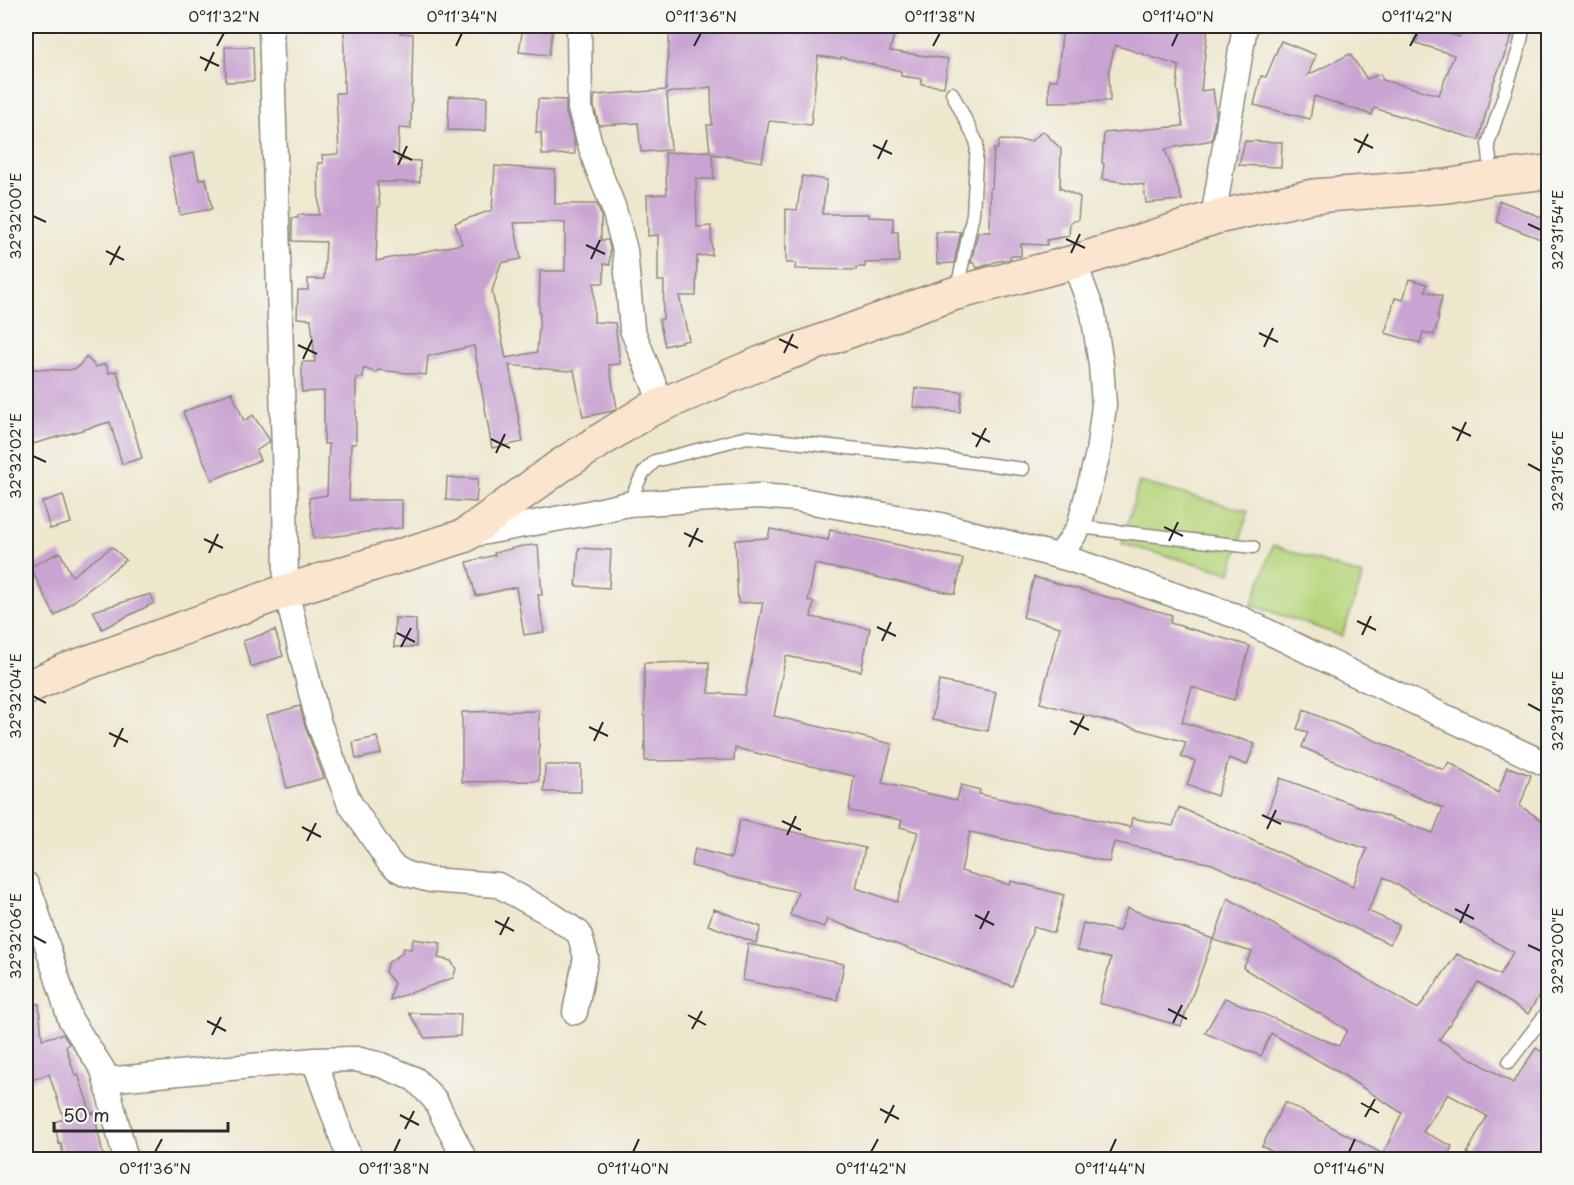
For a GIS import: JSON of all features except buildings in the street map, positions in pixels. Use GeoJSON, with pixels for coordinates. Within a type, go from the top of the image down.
{"type":"FeatureCollection","features":[{"type":"Feature","properties":{"kind":"street"},"geometry":{"type":"LineString","coordinates":[[271,26],[286,591],[318,721],[349,802],[389,862],[396,868],[407,874],[430,880],[498,885],[549,913],[579,933],[586,957],[575,1012]]}},
{"type":"Feature","properties":{"kind":"street"},"geometry":{"type":"LineString","coordinates":[[579,26],[580,109],[595,161],[613,206],[625,250],[632,328],[662,405]]}},
{"type":"Feature","properties":{"kind":"street"},"geometry":{"type":"LineString","coordinates":[[1213,218],[1245,26]]}},
{"type":"Feature","properties":{"kind":"street"},"geometry":{"type":"LineString","coordinates":[[464,536],[560,466],[647,411],[761,363],[956,293],[1074,262],[1213,218],[1313,196],[1447,186],[1548,172]]}},
{"type":"Feature","properties":{"kind":"street"},"geometry":{"type":"LineString","coordinates":[[1060,556],[1079,527],[1098,453],[1104,405],[1093,313],[1074,262]]}},
{"type":"Feature","properties":{"kind":"street"},"geometry":{"type":"LineString","coordinates":[[26,688],[64,671],[286,591],[464,536],[628,504],[759,496],[796,499],[941,525],[1060,556],[1236,616],[1548,765]]}},
{"type":"Feature","properties":{"kind":"street"},"geometry":{"type":"LineString","coordinates":[[26,884],[70,1019],[103,1070],[126,1160]]}},
{"type":"Feature","properties":{"kind":"street"},"geometry":{"type":"LineString","coordinates":[[106,1080],[314,1060],[356,1059],[381,1065],[415,1079],[435,1100],[465,1160]]}},
{"type":"Feature","properties":{"kind":"street"},"geometry":{"type":"LineString","coordinates":[[314,1060],[350,1160]]}},
{"type":"Feature","properties":{"kind":"lane"},"geometry":{"type":"LineString","coordinates":[[1492,178],[1488,144],[1524,26]]}},
{"type":"Feature","properties":{"kind":"lane"},"geometry":{"type":"LineString","coordinates":[[952,93],[977,143],[973,214],[956,293]]}},
{"type":"Feature","properties":{"kind":"lane"},"geometry":{"type":"LineString","coordinates":[[628,504],[643,473],[655,461],[747,437],[1023,469]]}},
{"type":"Feature","properties":{"kind":"lane"},"geometry":{"type":"LineString","coordinates":[[1079,527],[1252,547]]}},
{"type":"Feature","properties":{"kind":"lane"},"geometry":{"type":"LineString","coordinates":[[1509,1062],[1548,1011]]}},
{"type":"Feature","properties":{"kind":"green space"},"geometry":{"type":"Polygon","coordinates":[[[1139,482],[1248,511],[1231,573],[1122,544],[1139,482]]]}},
{"type":"Feature","properties":{"kind":"green space"},"geometry":{"type":"Polygon","coordinates":[[[1273,545],[1363,576],[1342,636],[1252,605],[1273,545]]]}}]}
